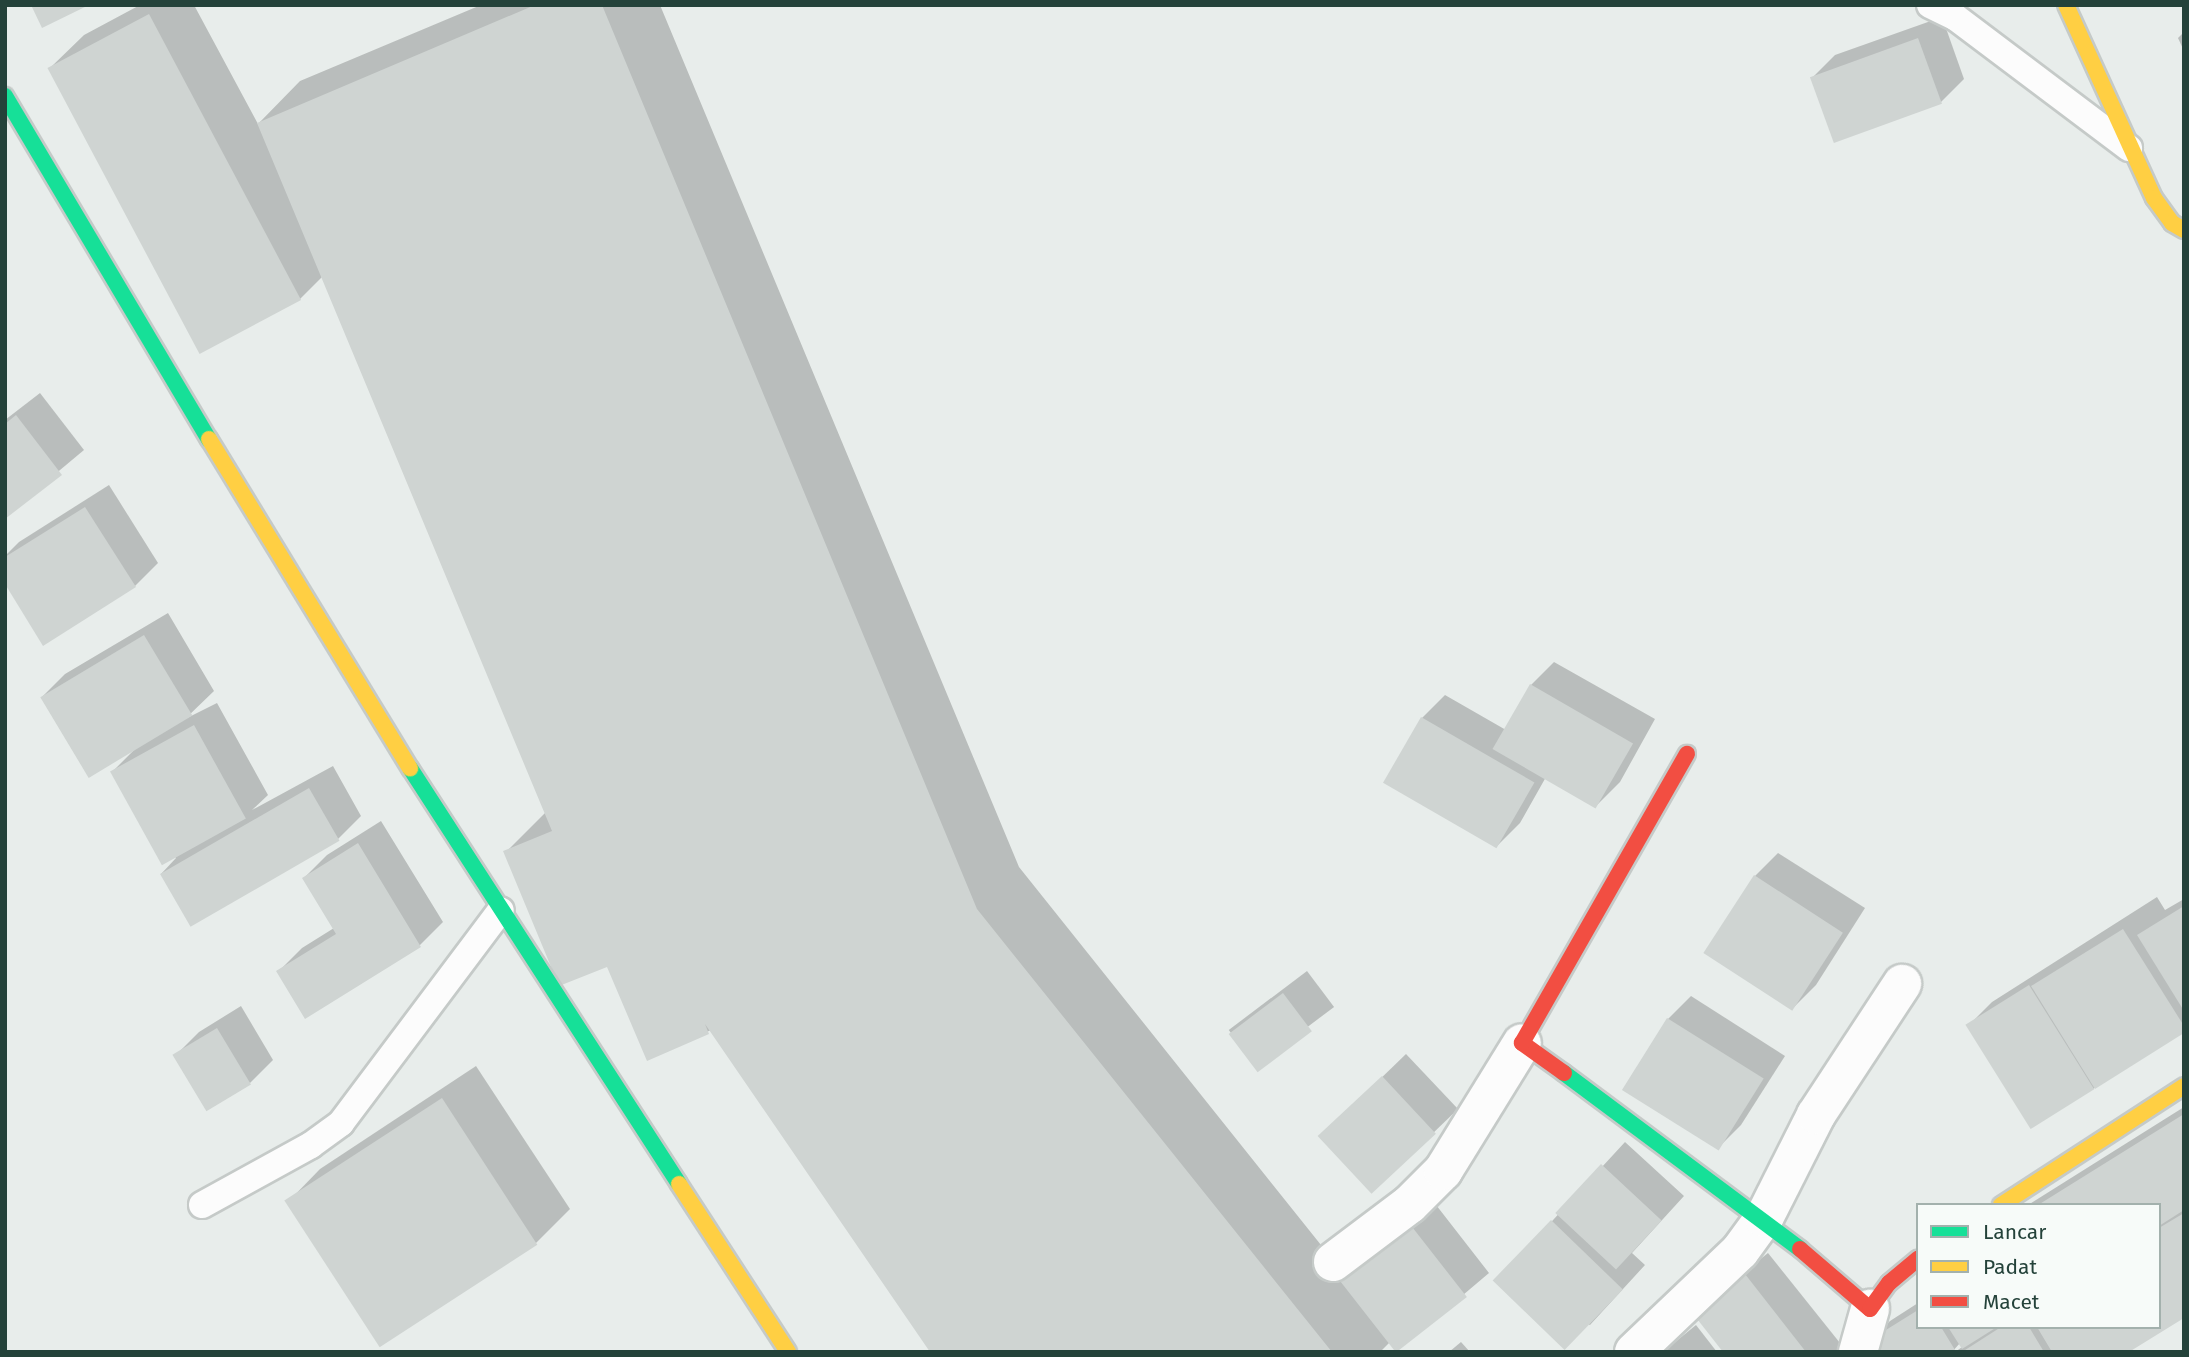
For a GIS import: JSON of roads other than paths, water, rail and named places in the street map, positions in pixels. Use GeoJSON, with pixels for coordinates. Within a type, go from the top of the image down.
{"type":"FeatureCollection","features":[{"type":"Feature","properties":{"kind":"street"},"geometry":{"type":"LineString","coordinates":[[2066,5],[2136,153],[2154,198],[2172,223],[2184,230]]}},
{"type":"Feature","properties":{"kind":"street"},"geometry":{"type":"LineString","coordinates":[[5,96],[362,695],[788,1352]]}},
{"type":"Feature","properties":{"kind":"street"},"geometry":{"type":"LineString","coordinates":[[1333,1262],[1410,1204],[1443,1171],[1522,1043],[1687,754]]}},
{"type":"Feature","properties":{"kind":"street"},"geometry":{"type":"LineString","coordinates":[[1634,1352],[1740,1251],[1764,1218],[1816,1115],[1902,984]]}},
{"type":"Feature","properties":{"kind":"street"},"geometry":{"type":"LineString","coordinates":[[1522,1043],[1764,1218],[1870,1309]]}},
{"type":"Feature","properties":{"kind":"street"},"geometry":{"type":"LineString","coordinates":[[2004,1203],[2184,1086]]}},
{"type":"Feature","properties":{"kind":"street"},"geometry":{"type":"LineString","coordinates":[[1858,1352],[1870,1309],[1889,1283],[1916,1261]]}},
{"type":"Feature","properties":{"kind":"lane"},"geometry":{"type":"LineString","coordinates":[[1930,5],[1955,17],[2136,153]]}},
{"type":"Feature","properties":{"kind":"lane"},"geometry":{"type":"LineString","coordinates":[[202,1205],[311,1146],[341,1122],[501,911]]}}]}
